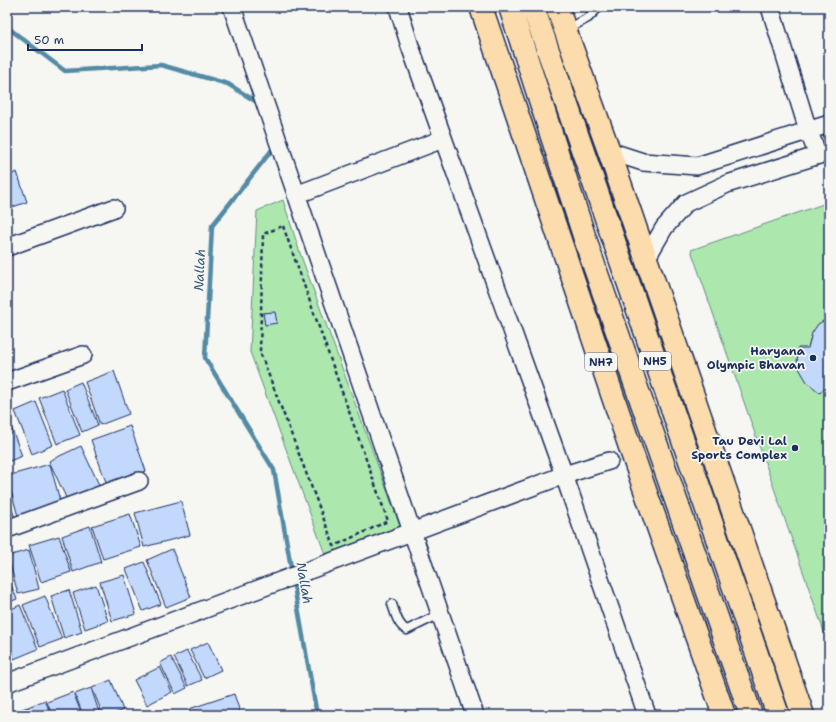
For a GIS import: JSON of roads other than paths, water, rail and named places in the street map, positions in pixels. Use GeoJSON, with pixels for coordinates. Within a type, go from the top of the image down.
{"type":"FeatureCollection","features":[{"type":"Feature","properties":{"kind":"highway","name":"NH7"},"geometry":{"type":"LineString","coordinates":[[481,7],[632,453],[724,715]]}},
{"type":"Feature","properties":{"kind":"highway","name":"NH5"},"geometry":{"type":"LineString","coordinates":[[510,7],[592,261],[751,715]]}},
{"type":"Feature","properties":{"kind":"highway","name":"NH5"},"geometry":{"type":"LineString","coordinates":[[533,7],[778,715]]}},
{"type":"Feature","properties":{"kind":"highway"},"geometry":{"type":"LineString","coordinates":[[557,7],[609,151],[803,715]]}},
{"type":"Feature","properties":{"kind":"street"},"geometry":{"type":"LineString","coordinates":[[232,7],[475,715]]}},
{"type":"Feature","properties":{"kind":"street"},"geometry":{"type":"LineString","coordinates":[[398,7],[410,46],[564,476],[647,715]]}},
{"type":"Feature","properties":{"kind":"street"},"geometry":{"type":"LineString","coordinates":[[646,260],[664,228],[686,204],[728,184],[823,154],[808,130],[770,7]]}},
{"type":"Feature","properties":{"kind":"street"},"geometry":{"type":"LineString","coordinates":[[609,151],[643,162],[697,166],[829,124]]}},
{"type":"Feature","properties":{"kind":"street"},"geometry":{"type":"LineString","coordinates":[[296,194],[443,139]]}},
{"type":"Feature","properties":{"kind":"street"},"geometry":{"type":"LineString","coordinates":[[7,247],[114,208]]}},
{"type":"Feature","properties":{"kind":"street"},"geometry":{"type":"LineString","coordinates":[[7,382],[83,355]]}},
{"type":"Feature","properties":{"kind":"street"},"geometry":{"type":"LineString","coordinates":[[7,683],[412,532],[609,461]]}},
{"type":"Feature","properties":{"kind":"street"},"geometry":{"type":"LineString","coordinates":[[7,529],[139,481]]}},
{"type":"Feature","properties":{"kind":"lane"},"geometry":{"type":"LineString","coordinates":[[565,30],[588,18],[599,7]]}},
{"type":"Feature","properties":{"kind":"lane"},"geometry":{"type":"LineString","coordinates":[[392,604],[400,624],[407,630],[440,614]]}},
{"type":"Feature","properties":{"kind":"waterway","name":"Nallah"},"geometry":{"type":"LineString","coordinates":[[7,27],[65,71],[161,65],[228,84],[260,104]]}},
{"type":"Feature","properties":{"kind":"waterway","name":"Nallah"},"geometry":{"type":"LineString","coordinates":[[275,146],[212,226],[205,358],[274,470],[292,573]]}},
{"type":"Feature","properties":{"kind":"waterway","name":"Nallah"},"geometry":{"type":"LineString","coordinates":[[293,580],[317,715]]}},
{"type":"Feature","properties":{"kind":"place","name":"Haryana Olympic Bhavan"},"geometry":{"type":"Point","coordinates":[813,358]}},
{"type":"Feature","properties":{"kind":"place","name":"Tau Devi Lal Sports Complex"},"geometry":{"type":"Point","coordinates":[795,448]}}]}
